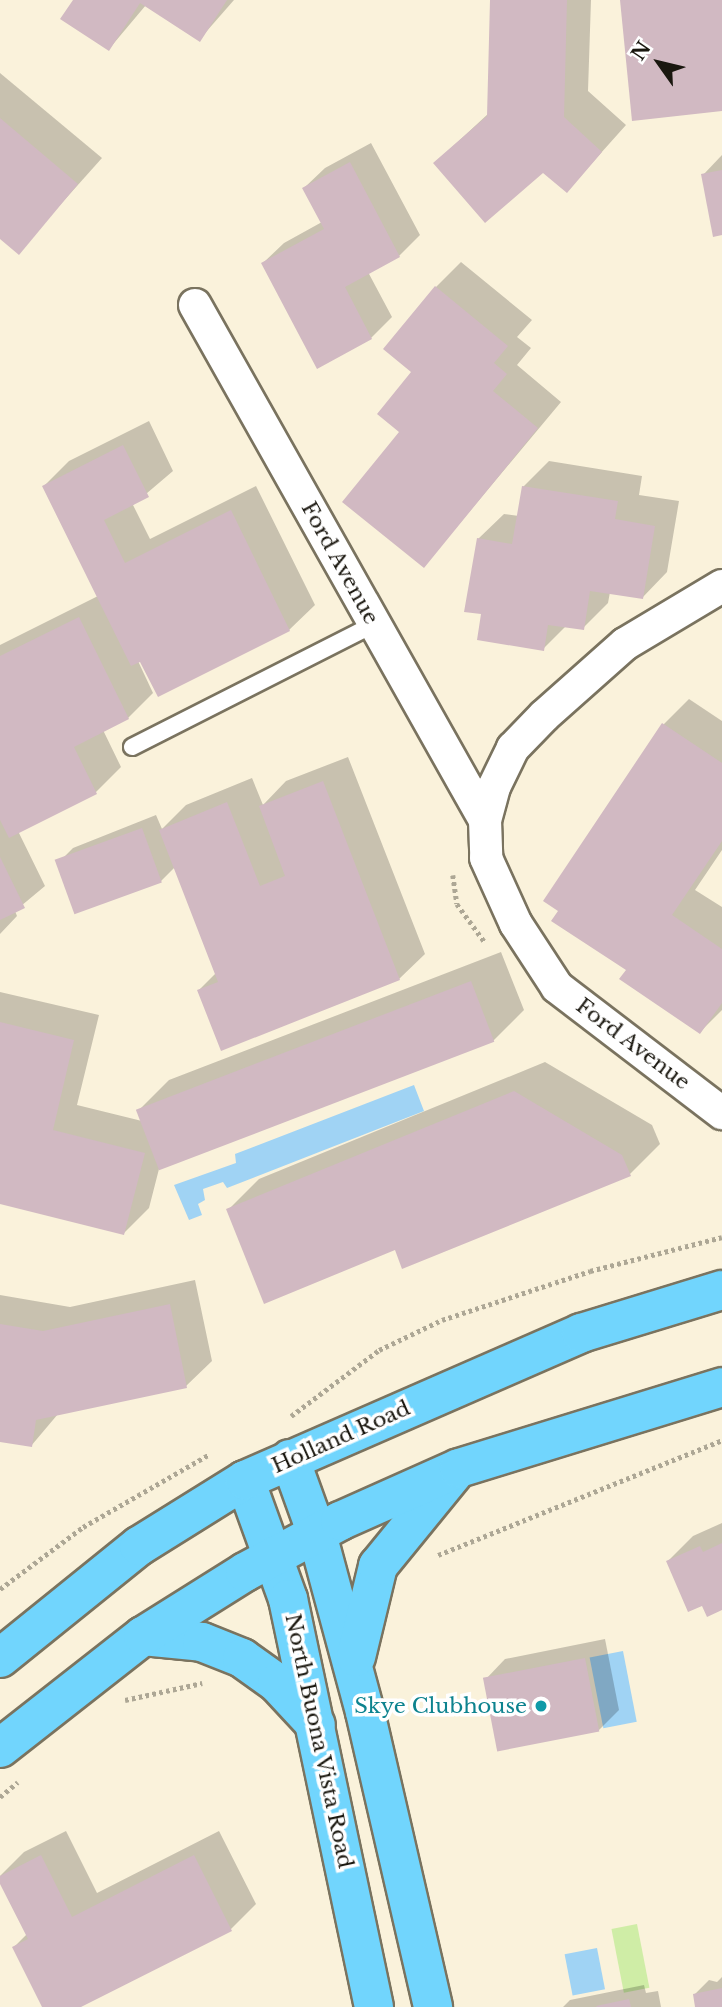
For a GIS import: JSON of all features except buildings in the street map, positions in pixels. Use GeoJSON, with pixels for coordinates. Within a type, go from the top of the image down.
{"type":"FeatureCollection","features":[{"type":"Feature","properties":{"kind":"main road","name":"Holland Road"},"geometry":{"type":"LineString","coordinates":[[0,1658],[139,1546],[245,1480],[285,1441],[581,1333],[722,1290]]}},
{"type":"Feature","properties":{"kind":"main road"},"geometry":{"type":"LineString","coordinates":[[0,1748],[143,1636],[273,1557],[317,1534],[459,1468],[722,1387]]}},
{"type":"Feature","properties":{"kind":"main road"},"geometry":{"type":"LineString","coordinates":[[285,1441],[317,1534],[354,1670],[433,2007]]}},
{"type":"Feature","properties":{"kind":"main road"},"geometry":{"type":"LineString","coordinates":[[354,1670],[378,1566],[459,1468]]}},
{"type":"Feature","properties":{"kind":"main road","name":"North Buona Vista Road"},"geometry":{"type":"LineString","coordinates":[[245,1480],[288,1599],[317,1726],[374,2007]]}},
{"type":"Feature","properties":{"kind":"main road"},"geometry":{"type":"LineString","coordinates":[[143,1636],[202,1642],[242,1658],[277,1683],[317,1726]]}},
{"type":"Feature","properties":{"kind":"street","name":"Ford Avenue"},"geometry":{"type":"LineString","coordinates":[[195,306],[485,820]]}},
{"type":"Feature","properties":{"kind":"street","name":"Ford Avenue"},"geometry":{"type":"LineString","coordinates":[[722,586],[625,644],[544,716],[513,748],[485,820],[486,858],[516,924],[557,987],[722,1114]]}},
{"type":"Feature","properties":{"kind":"lane"},"geometry":{"type":"LineString","coordinates":[[132,747],[374,624]]}},
{"type":"Feature","properties":{"kind":"path"},"geometry":{"type":"LineString","coordinates":[[452,863],[457,904],[488,948]]}},
{"type":"Feature","properties":{"kind":"path"},"geometry":{"type":"LineString","coordinates":[[285,1441],[379,1350],[442,1320],[590,1271],[722,1237]]}},
{"type":"Feature","properties":{"kind":"path"},"geometry":{"type":"LineString","coordinates":[[378,1566],[407,1575],[448,1548],[722,1440]]}},
{"type":"Feature","properties":{"kind":"path"},"geometry":{"type":"LineString","coordinates":[[0,1588],[83,1527],[212,1454]]}},
{"type":"Feature","properties":{"kind":"path"},"geometry":{"type":"LineString","coordinates":[[116,1707],[127,1699],[214,1683]]}},
{"type":"Feature","properties":{"kind":"path"},"geometry":{"type":"LineString","coordinates":[[0,1797],[20,1781]]}},
{"type":"Feature","properties":{"kind":"green space"},"geometry":{"type":"Polygon","coordinates":[[[637,1924],[649,1988],[624,1993],[611,1929],[637,1924]]]}},
{"type":"Feature","properties":{"kind":"water"},"geometry":{"type":"Polygon","coordinates":[[[414,1085],[424,1111],[227,1188],[223,1182],[203,1189],[205,1200],[198,1204],[202,1215],[189,1220],[174,1185],[236,1163],[235,1154],[414,1085]]]}},
{"type":"Feature","properties":{"kind":"water"},"geometry":{"type":"Polygon","coordinates":[[[623,1651],[637,1722],[603,1728],[590,1657],[623,1651]]]}},
{"type":"Feature","properties":{"kind":"water"},"geometry":{"type":"Polygon","coordinates":[[[597,1948],[605,1989],[573,1996],[565,1954],[597,1948]]]}},
{"type":"Feature","properties":{"kind":"place","name":"Skye Clubhouse"},"geometry":{"type":"Point","coordinates":[541,1706]}}]}
